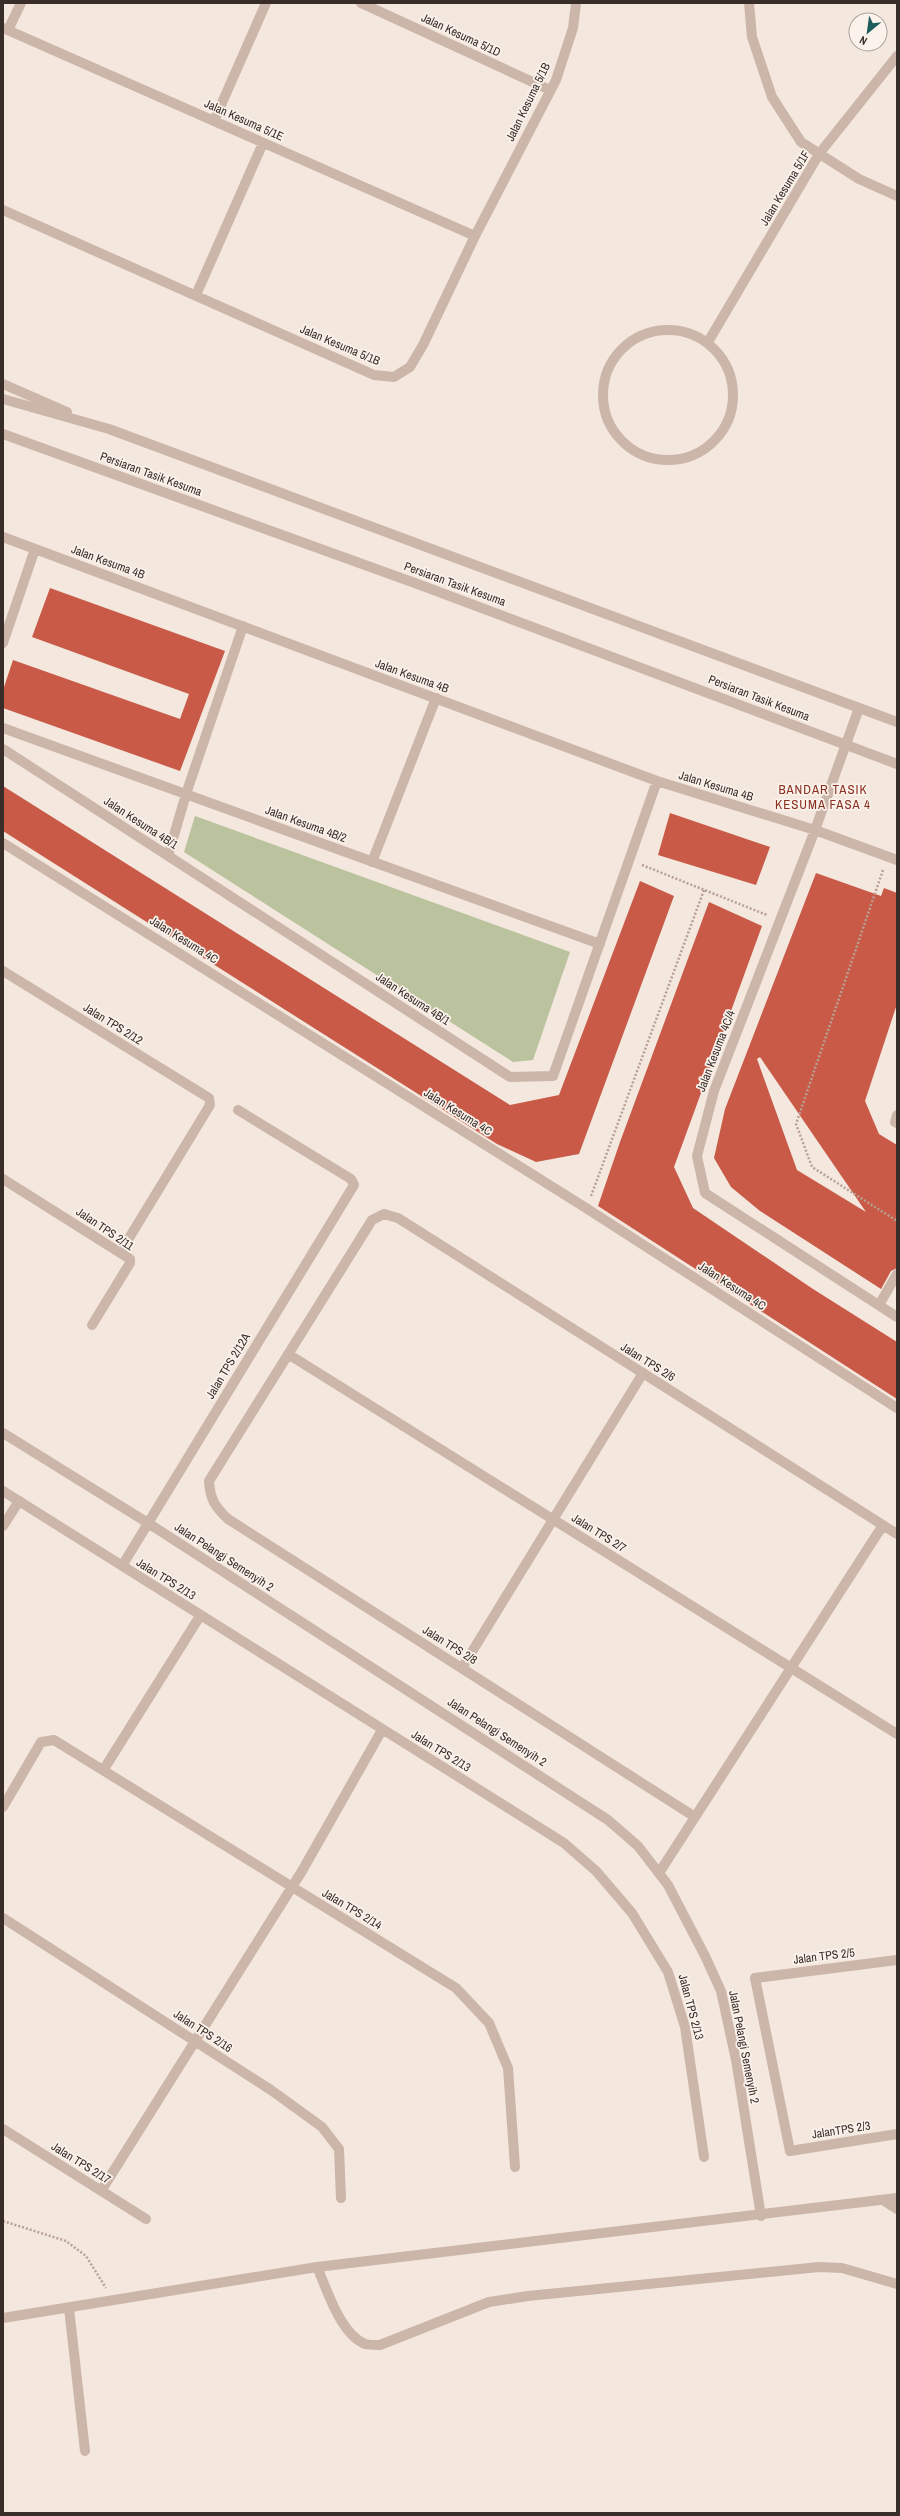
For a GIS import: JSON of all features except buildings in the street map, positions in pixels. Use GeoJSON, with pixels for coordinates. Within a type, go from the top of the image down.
{"type":"FeatureCollection","features":[{"type":"Feature","properties":{"kind":"street"},"geometry":{"type":"LineString","coordinates":[[5,29],[21,3]]}},
{"type":"Feature","properties":{"kind":"street"},"geometry":{"type":"LineString","coordinates":[[214,121],[266,3]]}},
{"type":"Feature","properties":{"kind":"street","name":"Jalan Kesuma 5/1D"},"geometry":{"type":"LineString","coordinates":[[361,3],[550,90]]}},
{"type":"Feature","properties":{"kind":"street","name":"Jalan Kesuma 5/1B"},"geometry":{"type":"LineString","coordinates":[[3,210],[374,375],[394,377],[410,367],[423,345],[475,236],[550,90],[573,28],[576,3]]}},
{"type":"Feature","properties":{"kind":"street"},"geometry":{"type":"LineString","coordinates":[[749,3],[752,37],[772,97],[801,142],[859,179],[897,196]]}},
{"type":"Feature","properties":{"kind":"street","name":"Jalan Kesuma 5/1E"},"geometry":{"type":"LineString","coordinates":[[5,29],[475,236]]}},
{"type":"Feature","properties":{"kind":"street","name":"Jalan Kesuma 5/1F"},"geometry":{"type":"LineString","coordinates":[[708,342],[819,154],[897,56]]}},
{"type":"Feature","properties":{"kind":"street"},"geometry":{"type":"LineString","coordinates":[[196,296],[263,143]]}},
{"type":"Feature","properties":{"kind":"street"},"geometry":{"type":"LineString","coordinates":[[669,329],[690,333],[708,342],[724,359],[733,380],[734,403],[728,425],[714,443],[695,455],[673,461],[650,458],[631,449],[616,435],[606,416],[602,396],[605,375],[615,356],[629,342],[648,332],[669,329]]}},
{"type":"Feature","properties":{"kind":"street"},"geometry":{"type":"LineString","coordinates":[[3,384],[109,429]]}},
{"type":"Feature","properties":{"kind":"street","name":"Persiaran Tasik Kesuma"},"geometry":{"type":"LineString","coordinates":[[3,399],[109,429],[897,722]]}},
{"type":"Feature","properties":{"kind":"street","name":"Persiaran Tasik Kesuma"},"geometry":{"type":"LineString","coordinates":[[3,434],[423,586],[897,764]]}},
{"type":"Feature","properties":{"kind":"street","name":"Jalan Kesuma 4B"},"geometry":{"type":"LineString","coordinates":[[3,537],[657,781],[815,830]]}},
{"type":"Feature","properties":{"kind":"street"},"geometry":{"type":"LineString","coordinates":[[3,643],[35,549]]}},
{"type":"Feature","properties":{"kind":"street"},"geometry":{"type":"LineString","coordinates":[[168,856],[186,794],[243,626]]}},
{"type":"Feature","properties":{"kind":"street"},"geometry":{"type":"LineString","coordinates":[[372,862],[436,698]]}},
{"type":"Feature","properties":{"kind":"street","name":"Jalan Kesuma 4C/4"},"geometry":{"type":"LineString","coordinates":[[859,708],[781,920],[714,1091],[701,1135],[697,1156],[705,1193],[897,1316]]}},
{"type":"Feature","properties":{"kind":"street","name":"Jalan Kesuma 4B/2"},"geometry":{"type":"LineString","coordinates":[[3,728],[600,944]]}},
{"type":"Feature","properties":{"kind":"street","name":"Jalan Kesuma 4B/1"},"geometry":{"type":"LineString","coordinates":[[3,749],[510,1077],[553,1076],[657,781]]}},
{"type":"Feature","properties":{"kind":"street"},"geometry":{"type":"LineString","coordinates":[[815,830],[892,858]]}},
{"type":"Feature","properties":{"kind":"street","name":"Jalan Kesuma 4C"},"geometry":{"type":"LineString","coordinates":[[3,843],[586,1208],[897,1408]]}},
{"type":"Feature","properties":{"kind":"street","name":"Jalan TPS 2/12"},"geometry":{"type":"LineString","coordinates":[[3,971],[209,1098],[210,1105],[120,1253]]}},
{"type":"Feature","properties":{"kind":"street","name":"Jalan TPS 2/12A"},"geometry":{"type":"LineString","coordinates":[[122,1566],[354,1185],[351,1179],[238,1110]]}},
{"type":"Feature","properties":{"kind":"street"},"geometry":{"type":"LineString","coordinates":[[897,1115],[895,1122],[897,1123]]}},
{"type":"Feature","properties":{"kind":"street","name":"Jalan TPS 2/11"},"geometry":{"type":"LineString","coordinates":[[3,1179],[130,1259],[130,1263],[92,1325]]}},
{"type":"Feature","properties":{"kind":"street","name":"Jalan TPS 2/6"},"geometry":{"type":"LineString","coordinates":[[288,1354],[372,1220],[384,1214],[398,1218],[897,1534]]}},
{"type":"Feature","properties":{"kind":"street"},"geometry":{"type":"LineString","coordinates":[[879,1305],[897,1274]]}},
{"type":"Feature","properties":{"kind":"street","name":"Jalan TPS 2/8"},"geometry":{"type":"LineString","coordinates":[[288,1354],[209,1481],[209,1495],[217,1509],[228,1519],[695,1816]]}},
{"type":"Feature","properties":{"kind":"street","name":"Jalan TPS 2/7"},"geometry":{"type":"LineString","coordinates":[[288,1354],[897,1734]]}},
{"type":"Feature","properties":{"kind":"street"},"geometry":{"type":"LineString","coordinates":[[462,1668],[642,1373]]}},
{"type":"Feature","properties":{"kind":"street","name":"Jalan Pelangi Semenyih 2"},"geometry":{"type":"LineString","coordinates":[[3,1433],[148,1523],[608,1820],[638,1846],[668,1886],[705,1956],[721,1991],[736,2060],[761,2216]]}},
{"type":"Feature","properties":{"kind":"street","name":"Jalan TPS 2/13"},"geometry":{"type":"LineString","coordinates":[[3,1491],[564,1843],[596,1871],[632,1913],[668,1972],[683,2020],[704,2157]]}},
{"type":"Feature","properties":{"kind":"street"},"geometry":{"type":"LineString","coordinates":[[3,1526],[19,1501]]}},
{"type":"Feature","properties":{"kind":"street"},"geometry":{"type":"LineString","coordinates":[[659,1873],[883,1525]]}},
{"type":"Feature","properties":{"kind":"street"},"geometry":{"type":"LineString","coordinates":[[104,1769],[200,1616]]}},
{"type":"Feature","properties":{"kind":"street"},"geometry":{"type":"LineString","coordinates":[[101,2191],[292,1888],[382,1730]]}},
{"type":"Feature","properties":{"kind":"street","name":"Jalan TPS 2/14"},"geometry":{"type":"LineString","coordinates":[[3,1807],[41,1742],[54,1740],[68,1746],[292,1888],[456,1988],[488,2023],[508,2068],[515,2167]]}},
{"type":"Feature","properties":{"kind":"street","name":"Jalan TPS 2/16"},"geometry":{"type":"LineString","coordinates":[[3,1918],[271,2090],[322,2127],[339,2149],[341,2198]]}},
{"type":"Feature","properties":{"kind":"street","name":"Jalan TPS 2/5"},"geometry":{"type":"LineString","coordinates":[[790,2151],[755,1978],[897,1960]]}},
{"type":"Feature","properties":{"kind":"street","name":"Jalan TPS 2/17"},"geometry":{"type":"LineString","coordinates":[[3,2129],[146,2219]]}},
{"type":"Feature","properties":{"kind":"street","name":"JalanTPS 2/3"},"geometry":{"type":"LineString","coordinates":[[790,2151],[897,2134]]}},
{"type":"Feature","properties":{"kind":"street"},"geometry":{"type":"LineString","coordinates":[[3,2318],[317,2267],[761,2216],[897,2198]]}},
{"type":"Feature","properties":{"kind":"street"},"geometry":{"type":"LineString","coordinates":[[883,2200],[897,2209]]}},
{"type":"Feature","properties":{"kind":"street"},"geometry":{"type":"LineString","coordinates":[[317,2267],[343,2325],[352,2336],[365,2344],[380,2345],[489,2302],[518,2297],[813,2267],[842,2268],[897,2284]]}},
{"type":"Feature","properties":{"kind":"street"},"geometry":{"type":"LineString","coordinates":[[69,2308],[85,2452]]}},
{"type":"Feature","properties":{"kind":"path"},"geometry":{"type":"LineString","coordinates":[[892,858],[796,1124],[812,1167],[897,1221]]}},
{"type":"Feature","properties":{"kind":"path"},"geometry":{"type":"LineString","coordinates":[[629,860],[781,920]]}},
{"type":"Feature","properties":{"kind":"path"},"geometry":{"type":"LineString","coordinates":[[586,1208],[704,890]]}},
{"type":"Feature","properties":{"kind":"path"},"geometry":{"type":"LineString","coordinates":[[3,2222],[66,2241],[86,2256],[114,2301]]}},
{"type":"Feature","properties":{"kind":"green space"},"geometry":{"type":"Polygon","coordinates":[[[195,816],[570,952],[533,1060],[513,1062],[184,852],[195,816]]]}},
{"type":"Feature","properties":{"kind":"district","name":"BANDAR TASIK KESUMA FASA 4"},"geometry":{"type":"Point","coordinates":[823,796]}}]}
